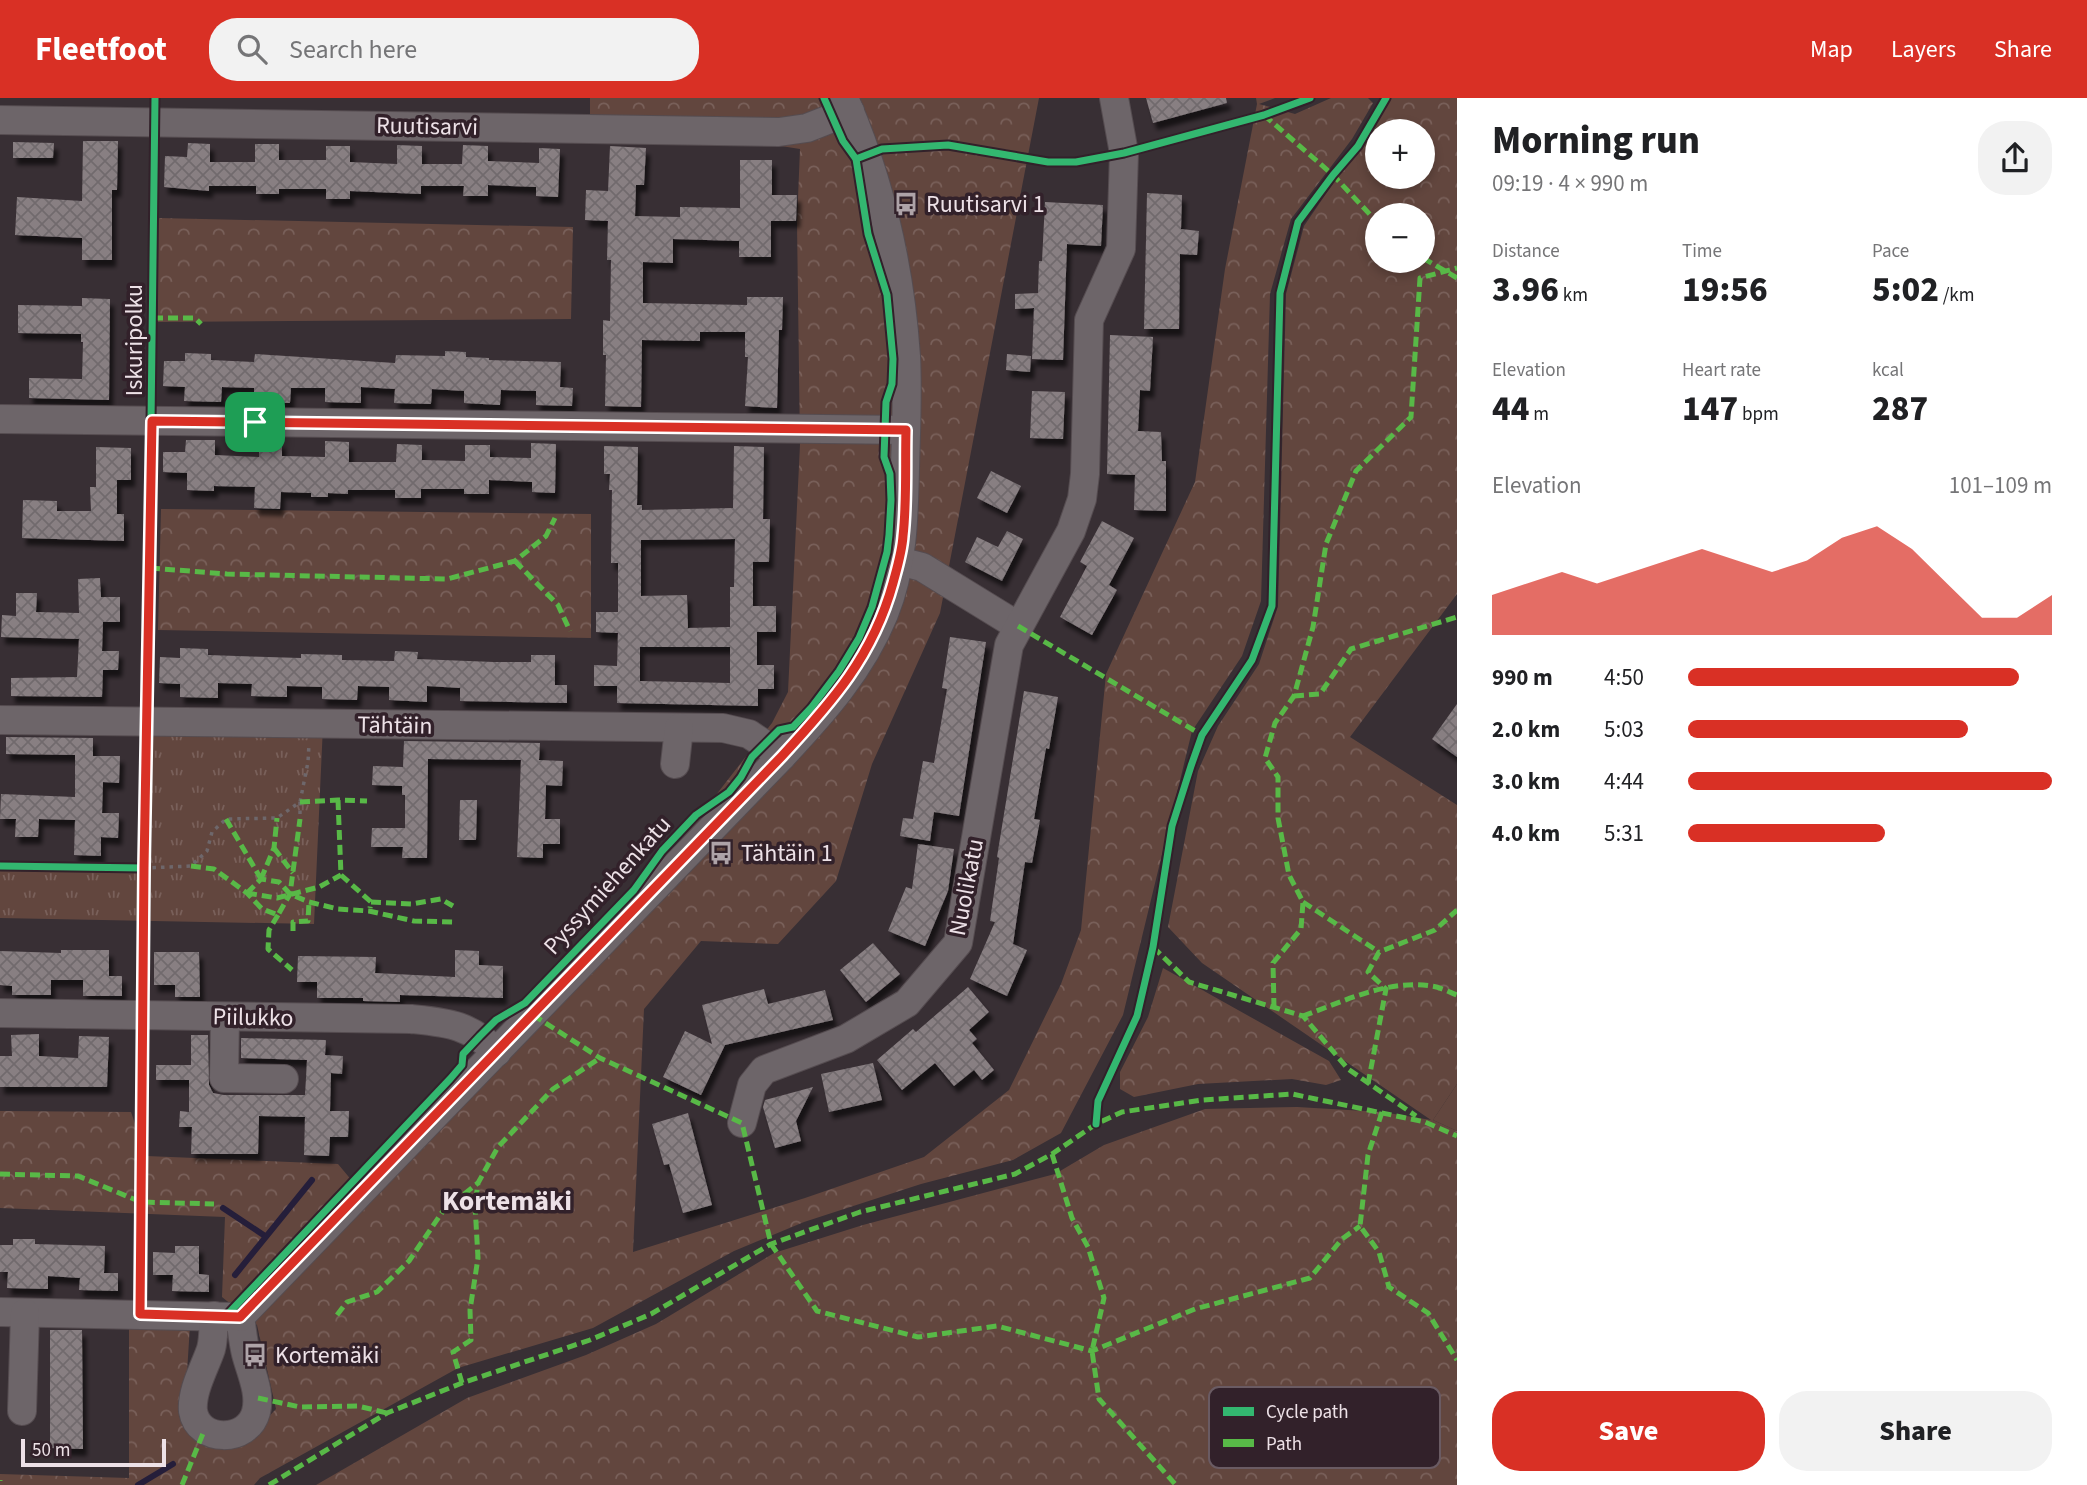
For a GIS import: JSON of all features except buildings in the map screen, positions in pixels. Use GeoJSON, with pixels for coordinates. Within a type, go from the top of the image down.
{"type":"FeatureCollection","features":[{"type":"Feature","properties":{"kind":"street","name":"Nuolikatu"},"geometry":{"type":"LineString","coordinates":[[742,1123],[752,1085],[764,1070],[846,1039],[907,1003],[958,943],[1009,645],[1071,531],[1082,499],[1089,320],[1121,249],[1124,153],[1114,98]]}},
{"type":"Feature","properties":{"kind":"street","name":"Ruutisarvi"},"geometry":{"type":"LineString","coordinates":[[0,120],[779,132],[807,128],[847,105]]}},
{"type":"Feature","properties":{"kind":"street","name":"Pyssymiehenkatu"},"geometry":{"type":"LineString","coordinates":[[12,1312],[227,1316],[497,1052],[782,756],[850,678],[871,643],[885,611],[899,561],[903,536],[906,357],[899,286],[887,224],[867,155],[847,105]]}},
{"type":"Feature","properties":{"kind":"street"},"geometry":{"type":"LineString","coordinates":[[0,419],[906,430]]}},
{"type":"Feature","properties":{"kind":"street"},"geometry":{"type":"LineString","coordinates":[[899,561],[922,567],[1018,626]]}},
{"type":"Feature","properties":{"kind":"street","name":"Tähtäin"},"geometry":{"type":"LineString","coordinates":[[0,720],[737,729],[782,756]]}},
{"type":"Feature","properties":{"kind":"street"},"geometry":{"type":"LineString","coordinates":[[675,764],[678,728]]}},
{"type":"Feature","properties":{"kind":"street","name":"Piilukko"},"geometry":{"type":"LineString","coordinates":[[0,1013],[411,1019],[441,1022],[480,1036],[497,1052]]}},
{"type":"Feature","properties":{"kind":"street"},"geometry":{"type":"LineString","coordinates":[[225,1017],[224,1078],[284,1079]]}},
{"type":"Feature","properties":{"kind":"street"},"geometry":{"type":"LineString","coordinates":[[12,1312],[22,1411]]}},
{"type":"Feature","properties":{"kind":"path"},"geometry":{"type":"LineString","coordinates":[[300,819],[309,737]]}},
{"type":"Feature","properties":{"kind":"path"},"geometry":{"type":"LineString","coordinates":[[131,868],[191,866],[207,851],[212,832],[226,819],[277,818],[300,802]]}},
{"type":"Feature","properties":{"kind":"path"},"geometry":{"type":"LineString","coordinates":[[144,881],[145,854]]}},
{"type":"Feature","properties":{"kind":"green space"},"geometry":{"type":"Polygon","coordinates":[[[590,98],[1039,98],[940,613],[872,764],[836,881],[778,944],[701,941],[644,1009],[633,1252],[924,1157],[1009,1090],[1061,984],[1081,930],[1106,674],[1195,482],[1225,269],[1256,98],[1275,98],[1259,104],[1295,114],[1331,98],[1368,98],[1373,103],[1352,139],[1291,219],[1270,294],[1261,601],[1242,656],[1192,731],[1123,1015],[1061,1133],[1013,1160],[921,1184],[804,1222],[734,1251],[593,1328],[458,1368],[260,1478],[254,1485],[0,1485],[0,1474],[129,1478],[129,1323],[190,1325],[185,1404],[188,1423],[256,1430],[276,1409],[257,1325],[222,1297],[225,1217],[0,1208],[0,1111],[131,1112],[146,1156],[338,1164],[368,1200],[551,1007],[772,723],[788,692],[800,445],[797,223],[800,149],[590,116],[590,98]]]}},
{"type":"Feature","properties":{"kind":"green space"},"geometry":{"type":"Polygon","coordinates":[[[1390,98],[1457,98],[1457,594],[1350,737],[1457,805],[1457,1084],[1433,1120],[1457,1131],[1457,1485],[316,1485],[467,1398],[586,1355],[656,1324],[774,1253],[863,1225],[1055,1174],[1104,1145],[1205,1109],[1297,1107],[1382,1112],[1431,1120],[1202,963],[1168,927],[1198,771],[1218,726],[1259,664],[1278,606],[1286,294],[1304,226],[1365,141],[1365,189],[1435,189],[1435,119],[1376,119],[1390,98]]]}},
{"type":"Feature","properties":{"kind":"green space"},"geometry":{"type":"Polygon","coordinates":[[[158,218],[573,227],[571,319],[158,322],[158,218]]]}},
{"type":"Feature","properties":{"kind":"green space"},"geometry":{"type":"Polygon","coordinates":[[[161,509],[591,514],[591,638],[158,630],[161,509]]]}},
{"type":"Feature","properties":{"kind":"green space"},"geometry":{"type":"Polygon","coordinates":[[[323,725],[314,924],[0,918],[0,866],[144,868],[148,729],[323,725]]]}},
{"type":"Feature","properties":{"kind":"green space"},"geometry":{"type":"Polygon","coordinates":[[[1163,968],[1329,1061],[1341,1080],[1326,1085],[1292,1079],[1198,1084],[1134,1097],[1120,1089],[1120,1072],[1148,1017],[1163,968]]]}},
{"type":"Feature","properties":{"kind":"green space"},"geometry":{"type":"Polygon","coordinates":[[[1457,1084],[1457,1131],[1433,1120],[1457,1084]]]}},
{"type":"Feature","properties":{"kind":"waterway"},"geometry":{"type":"LineString","coordinates":[[235,1275],[312,1180]]}},
{"type":"Feature","properties":{"kind":"waterway"},"geometry":{"type":"LineString","coordinates":[[223,1208],[265,1236]]}},
{"type":"Feature","properties":{"kind":"waterway"},"geometry":{"type":"LineString","coordinates":[[138,1485],[173,1464]]}},
{"type":"Feature","properties":{"kind":"marked path"},"geometry":{"type":"LineString","coordinates":[[1264,115],[1333,175],[1365,209]]}},
{"type":"Feature","properties":{"kind":"marked path"},"geometry":{"type":"LineString","coordinates":[[1435,265],[1457,278]]}},
{"type":"Feature","properties":{"kind":"marked path"},"geometry":{"type":"LineString","coordinates":[[1274,1008],[1273,963],[1301,929],[1303,902],[1289,875],[1278,818],[1278,777],[1265,758],[1275,723],[1294,696],[1313,627],[1326,544],[1356,471],[1411,417],[1420,278],[1457,268]]}},
{"type":"Feature","properties":{"kind":"marked path"},"geometry":{"type":"LineString","coordinates":[[153,318],[195,318],[201,324]]}},
{"type":"Feature","properties":{"kind":"marked path"},"geometry":{"type":"LineString","coordinates":[[150,568],[227,574],[447,579],[515,561],[546,536],[555,518]]}},
{"type":"Feature","properties":{"kind":"marked path"},"geometry":{"type":"LineString","coordinates":[[515,561],[558,605],[570,631]]}},
{"type":"Feature","properties":{"kind":"marked path"},"geometry":{"type":"LineString","coordinates":[[1294,696],[1320,694],[1351,649],[1457,617]]}},
{"type":"Feature","properties":{"kind":"marked path"},"geometry":{"type":"LineString","coordinates":[[1018,626],[1202,735]]}},
{"type":"Feature","properties":{"kind":"marked path"},"geometry":{"type":"LineString","coordinates":[[338,800],[341,875]]}},
{"type":"Feature","properties":{"kind":"marked path"},"geometry":{"type":"LineString","coordinates":[[300,802],[367,801]]}},
{"type":"Feature","properties":{"kind":"marked path"},"geometry":{"type":"LineString","coordinates":[[261,879],[274,848],[277,818]]}},
{"type":"Feature","properties":{"kind":"marked path"},"geometry":{"type":"LineString","coordinates":[[226,819],[261,879]]}},
{"type":"Feature","properties":{"kind":"marked path"},"geometry":{"type":"LineString","coordinates":[[191,866],[214,869],[247,893],[262,909],[278,915],[290,894],[300,819]]}},
{"type":"Feature","properties":{"kind":"marked path"},"geometry":{"type":"LineString","coordinates":[[274,848],[293,873]]}},
{"type":"Feature","properties":{"kind":"marked path"},"geometry":{"type":"LineString","coordinates":[[341,875],[371,902],[370,908]]}},
{"type":"Feature","properties":{"kind":"marked path"},"geometry":{"type":"LineString","coordinates":[[247,893],[277,898],[319,887],[341,875]]}},
{"type":"Feature","properties":{"kind":"marked path"},"geometry":{"type":"LineString","coordinates":[[247,893],[261,879],[279,882],[290,894],[309,902],[338,909],[369,911],[414,921],[455,922]]}},
{"type":"Feature","properties":{"kind":"marked path"},"geometry":{"type":"LineString","coordinates":[[371,902],[411,904],[441,899],[453,906]]}},
{"type":"Feature","properties":{"kind":"marked path"},"geometry":{"type":"LineString","coordinates":[[293,931],[293,922],[308,921],[309,902]]}},
{"type":"Feature","properties":{"kind":"marked path"},"geometry":{"type":"LineString","coordinates":[[1303,902],[1379,952]]}},
{"type":"Feature","properties":{"kind":"marked path"},"geometry":{"type":"LineString","coordinates":[[1368,1084],[1386,989],[1368,972],[1379,952],[1435,930],[1457,910]]}},
{"type":"Feature","properties":{"kind":"marked path"},"geometry":{"type":"LineString","coordinates":[[278,915],[269,930],[268,949],[292,970]]}},
{"type":"Feature","properties":{"kind":"marked path"},"geometry":{"type":"LineString","coordinates":[[1153,947],[1189,982],[1303,1016],[1348,1069],[1416,1116]]}},
{"type":"Feature","properties":{"kind":"marked path"},"geometry":{"type":"LineString","coordinates":[[1303,1016],[1366,993],[1398,986],[1431,986],[1457,995]]}},
{"type":"Feature","properties":{"kind":"marked path"},"geometry":{"type":"LineString","coordinates":[[533,1015],[600,1058],[742,1123],[771,1244],[817,1311],[918,1337],[997,1326],[1092,1351],[1195,1309],[1310,1278],[1342,1239],[1360,1226]]}},
{"type":"Feature","properties":{"kind":"marked path"},"geometry":{"type":"LineString","coordinates":[[462,1383],[453,1352],[471,1340],[470,1310],[478,1258],[475,1205],[478,1183],[498,1147],[553,1089],[600,1058]]}},
{"type":"Feature","properties":{"kind":"marked path"},"geometry":{"type":"LineString","coordinates":[[269,1485],[387,1413],[462,1383],[590,1340],[651,1314],[771,1244],[860,1212],[1015,1174],[1052,1154],[1096,1124],[1122,1112],[1202,1100],[1292,1094],[1425,1122],[1457,1136]]}},
{"type":"Feature","properties":{"kind":"marked path"},"geometry":{"type":"LineString","coordinates":[[1382,1112],[1368,1155],[1360,1226],[1379,1252],[1389,1287],[1428,1313],[1457,1360]]}},
{"type":"Feature","properties":{"kind":"marked path"},"geometry":{"type":"LineString","coordinates":[[1052,1154],[1072,1218],[1088,1247],[1104,1298],[1092,1351],[1099,1399],[1176,1485]]}},
{"type":"Feature","properties":{"kind":"marked path"},"geometry":{"type":"LineString","coordinates":[[0,1174],[78,1176],[141,1202],[214,1204]]}},
{"type":"Feature","properties":{"kind":"marked path"},"geometry":{"type":"LineString","coordinates":[[337,1315],[347,1302],[377,1292],[409,1261],[443,1211],[478,1183]]}},
{"type":"Feature","properties":{"kind":"marked path"},"geometry":{"type":"LineString","coordinates":[[258,1398],[300,1407],[358,1406],[387,1413]]}},
{"type":"Feature","properties":{"kind":"marked path"},"geometry":{"type":"LineString","coordinates":[[182,1485],[204,1431]]}},
{"type":"Feature","properties":{"kind":"cycle path","name":"Iskuripolku"},"geometry":{"type":"LineString","coordinates":[[140,1314],[155,98]]}},
{"type":"Feature","properties":{"kind":"cycle path"},"geometry":{"type":"LineString","coordinates":[[226,1316],[450,1079],[462,1065],[463,1054],[480,1036],[496,1020],[525,1003],[634,890],[662,851],[696,815],[729,792],[752,757],[779,730],[793,727],[811,708],[839,671],[859,638],[872,607],[887,552],[891,500],[890,474],[884,457],[886,402],[892,384],[893,359],[887,295],[868,234],[856,159],[843,141],[824,98]]}},
{"type":"Feature","properties":{"kind":"cycle path"},"geometry":{"type":"LineString","coordinates":[[856,159],[882,149],[948,145],[1048,162],[1076,162],[1124,153],[1264,115],[1310,98]]}},
{"type":"Feature","properties":{"kind":"cycle path"},"geometry":{"type":"LineString","coordinates":[[1096,1124],[1098,1101],[1137,1016],[1153,947],[1172,826],[1191,766],[1202,735],[1252,660],[1272,606],[1280,293],[1298,222],[1358,146],[1386,98]]}},
{"type":"Feature","properties":{"kind":"cycle path"},"geometry":{"type":"LineString","coordinates":[[0,866],[144,868]]}},
{"type":"Feature","properties":{"kind":"place","name":"Ruutisarvi 1"},"geometry":{"type":"Point","coordinates":[906,204]}},
{"type":"Feature","properties":{"kind":"place","name":"Tähtäin 1"},"geometry":{"type":"Point","coordinates":[721,853]}},
{"type":"Feature","properties":{"kind":"place","name":"Kortemäki"},"geometry":{"type":"Point","coordinates":[255,1355]}},
{"type":"Feature","properties":{"kind":"district","name":"Kortemäki"},"geometry":{"type":"Point","coordinates":[507,1200]}},
{"type":"Feature","properties":{"kind":"route"},"geometry":{"type":"LineString","coordinates":[[152,421],[255,422],[906,430],[903,536],[885,611],[871,643],[850,678],[820,715],[240,1317],[140,1314],[152,421]]}}]}
